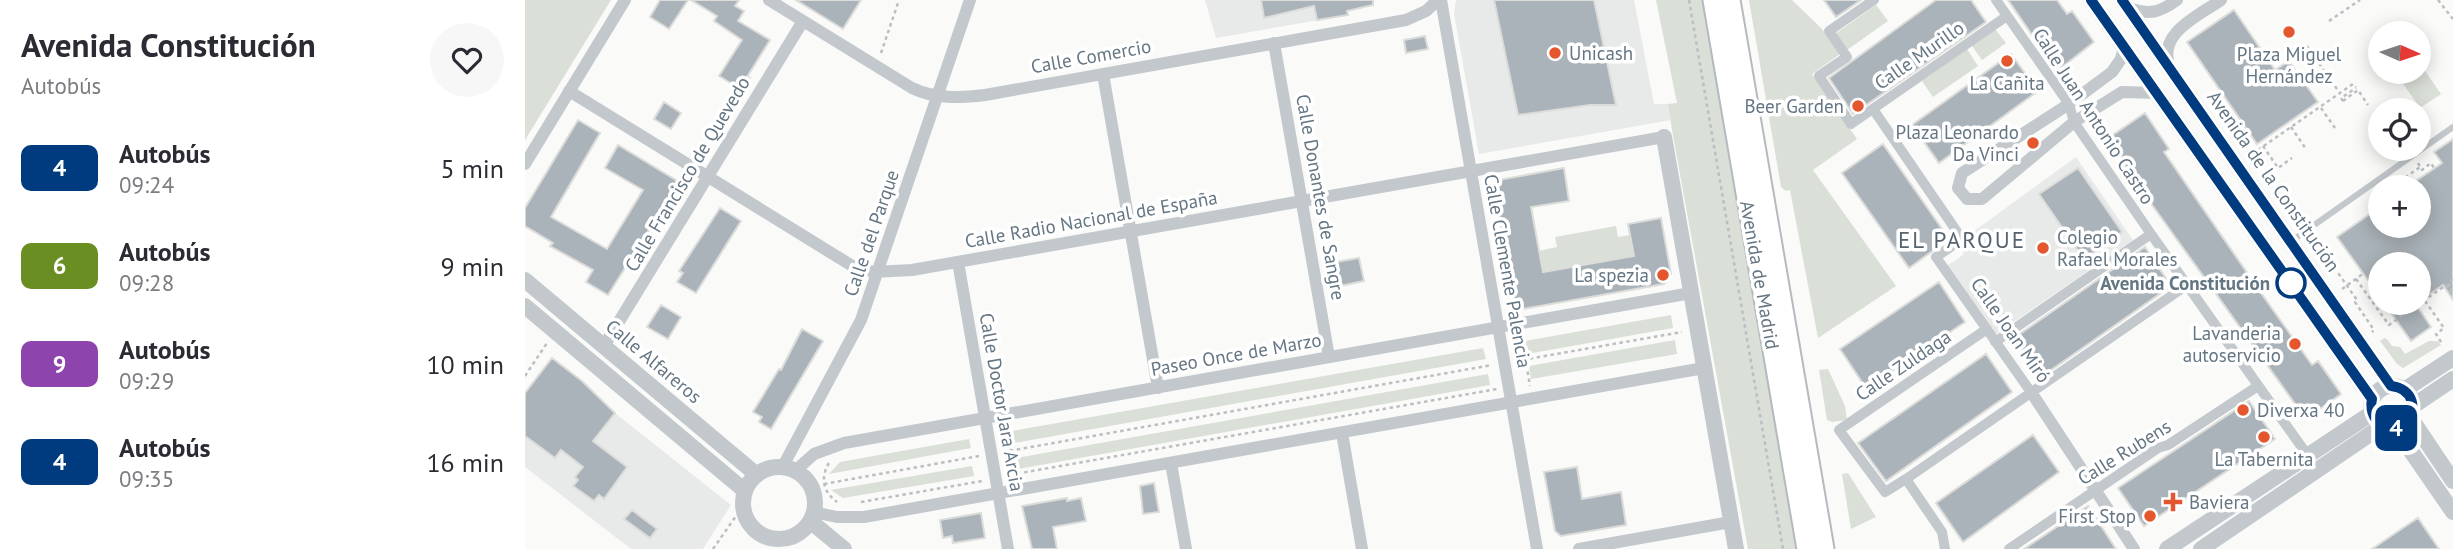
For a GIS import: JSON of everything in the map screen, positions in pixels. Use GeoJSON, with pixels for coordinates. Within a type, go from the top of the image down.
{"type":"FeatureCollection","features":[{"type":"Feature","properties":{"kind":"main road","name":"Avenida de Madrid"},"geometry":{"type":"LineString","coordinates":[[1713,0],[1807,549]]}},
{"type":"Feature","properties":{"kind":"main road","name":"Avenida de Madrid"},"geometry":{"type":"LineString","coordinates":[[1730,0],[1824,549]]}},
{"type":"Feature","properties":{"kind":"street"},"geometry":{"type":"LineString","coordinates":[[525,164],[625,0]]}},
{"type":"Feature","properties":{"kind":"street","name":"Calle Comercio"},"geometry":{"type":"LineString","coordinates":[[769,0],[912,88],[938,96],[978,96],[1407,19],[1426,11],[1440,0]]}},
{"type":"Feature","properties":{"kind":"street","name":"Calle del Parque"},"geometry":{"type":"LineString","coordinates":[[789,470],[862,320],[970,0]]}},
{"type":"Feature","properties":{"kind":"street","name":"Calle Clemente Palencia"},"geometry":{"type":"LineString","coordinates":[[1440,0],[1537,549]]}},
{"type":"Feature","properties":{"kind":"street","name":"Calle Murillo"},"geometry":{"type":"LineString","coordinates":[[1874,0],[1829,31],[1847,57],[1819,76],[1851,124],[2007,16]]}},
{"type":"Feature","properties":{"kind":"street","name":"Calle Juan Antonio Castro"},"geometry":{"type":"LineString","coordinates":[[1996,0],[2069,104],[2074,121],[2151,234],[2308,456]]}},
{"type":"Feature","properties":{"kind":"street"},"geometry":{"type":"LineString","coordinates":[[2091,0],[2380,416],[2453,512]]}},
{"type":"Feature","properties":{"kind":"street"},"geometry":{"type":"LineString","coordinates":[[2125,4],[2146,12],[2158,11],[2177,0]]}},
{"type":"Feature","properties":{"kind":"street"},"geometry":{"type":"LineString","coordinates":[[2172,70],[2167,56],[2172,37],[2221,0]]}},
{"type":"Feature","properties":{"kind":"street","name":"Avenida de la Constitución"},"geometry":{"type":"LineString","coordinates":[[2125,4],[2398,388]]}},
{"type":"Feature","properties":{"kind":"street","name":"Calle Francisco de Quevedo"},"geometry":{"type":"LineString","coordinates":[[604,346],[803,21]]}},
{"type":"Feature","properties":{"kind":"street","name":"Calle Donantes de Sangre"},"geometry":{"type":"LineString","coordinates":[[1274,43],[1329,357]]}},
{"type":"Feature","properties":{"kind":"street"},"geometry":{"type":"LineString","coordinates":[[2125,47],[2112,72],[2069,104],[1962,173],[1958,188],[1961,193],[1968,199],[1982,199],[2074,121],[2122,92],[2157,93]]}},
{"type":"Feature","properties":{"kind":"street"},"geometry":{"type":"LineString","coordinates":[[1103,74],[1158,387]]}},
{"type":"Feature","properties":{"kind":"street","name":"Calle Radio Nacional de España"},"geometry":{"type":"LineString","coordinates":[[569,92],[854,267],[878,272],[958,262],[1664,137]]}},
{"type":"Feature","properties":{"kind":"street","name":"Calle Joan Miró"},"geometry":{"type":"LineString","coordinates":[[1873,109],[1962,239],[1936,257],[2033,395],[2134,549]]}},
{"type":"Feature","properties":{"kind":"street"},"geometry":{"type":"LineString","coordinates":[[1664,137],[1736,549]]}},
{"type":"Feature","properties":{"kind":"street"},"geometry":{"type":"LineString","coordinates":[[1995,341],[2151,234]]}},
{"type":"Feature","properties":{"kind":"street","name":"Calle Doctor Jara Arcia"},"geometry":{"type":"LineString","coordinates":[[958,262],[1009,549]]}},
{"type":"Feature","properties":{"kind":"street","name":"Calle Alfareros"},"geometry":{"type":"LineString","coordinates":[[525,280],[757,475]]}},
{"type":"Feature","properties":{"kind":"street"},"geometry":{"type":"LineString","coordinates":[[1945,549],[1943,532],[1906,479],[2033,395],[2187,285]]}},
{"type":"Feature","properties":{"kind":"street","name":"Paseo Once de Marzo"},"geometry":{"type":"LineString","coordinates":[[789,470],[834,445],[1691,293]]}},
{"type":"Feature","properties":{"kind":"street"},"geometry":{"type":"LineString","coordinates":[[525,306],[745,491]]}},
{"type":"Feature","properties":{"kind":"street","name":"Calle Zuldaga"},"geometry":{"type":"LineString","coordinates":[[1906,479],[1885,492],[1839,430],[1987,329]]}},
{"type":"Feature","properties":{"kind":"street"},"geometry":{"type":"LineString","coordinates":[[2380,416],[2380,390],[2398,388],[2448,351]]}},
{"type":"Feature","properties":{"kind":"street"},"geometry":{"type":"LineString","coordinates":[[812,516],[864,517],[1704,368]]}},
{"type":"Feature","properties":{"kind":"street"},"geometry":{"type":"LineString","coordinates":[[2168,549],[2308,456],[2380,416],[2405,424],[2411,412],[2453,379]]}},
{"type":"Feature","properties":{"kind":"street","name":"Calle Rubens"},"geometry":{"type":"LineString","coordinates":[[2009,549],[2158,448],[2168,445],[2258,386]]}},
{"type":"Feature","properties":{"kind":"street"},"geometry":{"type":"LineString","coordinates":[[2398,388],[2411,398],[2411,412],[2453,481]]}},
{"type":"Feature","properties":{"kind":"street"},"geometry":{"type":"LineString","coordinates":[[2201,549],[2380,416]]}},
{"type":"Feature","properties":{"kind":"street"},"geometry":{"type":"LineString","coordinates":[[1342,433],[1362,549]]}},
{"type":"Feature","properties":{"kind":"street"},"geometry":{"type":"LineString","coordinates":[[1171,463],[1187,549]]}},
{"type":"Feature","properties":{"kind":"street"},"geometry":{"type":"LineString","coordinates":[[769,469],[789,470],[806,480],[813,492],[812,516],[795,535],[774,539],[764,536],[748,522],[744,512],[745,491],[757,475],[769,469]]}},
{"type":"Feature","properties":{"kind":"street"},"geometry":{"type":"LineString","coordinates":[[812,516],[844,549]]}},
{"type":"Feature","properties":{"kind":"street"},"geometry":{"type":"LineString","coordinates":[[1579,549],[1731,522]]}},
{"type":"Feature","properties":{"kind":"lane"},"geometry":{"type":"LineString","coordinates":[[2291,241],[2453,127]]}},
{"type":"Feature","properties":{"kind":"path"},"geometry":{"type":"LineString","coordinates":[[876,66],[899,0]]}},
{"type":"Feature","properties":{"kind":"path"},"geometry":{"type":"LineString","coordinates":[[1689,0],[1783,549]]}},
{"type":"Feature","properties":{"kind":"path"},"geometry":{"type":"LineString","coordinates":[[2329,21],[2360,0]]}},
{"type":"Feature","properties":{"kind":"path"},"geometry":{"type":"LineString","coordinates":[[2438,0],[2453,19]]}},
{"type":"Feature","properties":{"kind":"path"},"geometry":{"type":"LineString","coordinates":[[2307,46],[2340,93]]}},
{"type":"Feature","properties":{"kind":"path"},"geometry":{"type":"LineString","coordinates":[[2258,150],[2353,84],[2356,88],[2341,98],[2343,101],[2358,90],[2368,105]]}},
{"type":"Feature","properties":{"kind":"path"},"geometry":{"type":"LineString","coordinates":[[2320,107],[2335,128]]}},
{"type":"Feature","properties":{"kind":"path"},"geometry":{"type":"LineString","coordinates":[[2291,127],[2306,149]]}},
{"type":"Feature","properties":{"kind":"path"},"geometry":{"type":"LineString","coordinates":[[2263,146],[2278,168],[2292,158]]}},
{"type":"Feature","properties":{"kind":"path"},"geometry":{"type":"LineString","coordinates":[[2418,163],[2423,170],[2431,163],[2434,168]]}},
{"type":"Feature","properties":{"kind":"path"},"geometry":{"type":"LineString","coordinates":[[2408,175],[2420,167]]}},
{"type":"Feature","properties":{"kind":"path"},"geometry":{"type":"LineString","coordinates":[[2319,252],[2333,272],[2336,270],[2347,285],[2357,300],[2354,302],[2374,330]]}},
{"type":"Feature","properties":{"kind":"path"},"geometry":{"type":"LineString","coordinates":[[2341,289],[2364,273]]}},
{"type":"Feature","properties":{"kind":"path"},"geometry":{"type":"LineString","coordinates":[[2356,279],[2368,296]]}},
{"type":"Feature","properties":{"kind":"path"},"geometry":{"type":"LineString","coordinates":[[2453,279],[2448,283],[2453,288]]}},
{"type":"Feature","properties":{"kind":"path"},"geometry":{"type":"LineString","coordinates":[[2431,295],[2446,285],[2451,291],[2453,288]]}},
{"type":"Feature","properties":{"kind":"path"},"geometry":{"type":"LineString","coordinates":[[2431,310],[2444,328],[2435,334],[2448,351]]}},
{"type":"Feature","properties":{"kind":"path"},"geometry":{"type":"LineString","coordinates":[[2382,315],[2389,325],[2403,315]]}},
{"type":"Feature","properties":{"kind":"path"},"geometry":{"type":"LineString","coordinates":[[1519,324],[1532,399]]}},
{"type":"Feature","properties":{"kind":"path"},"geometry":{"type":"LineString","coordinates":[[824,484],[1697,329]]}},
{"type":"Feature","properties":{"kind":"path"},"geometry":{"type":"LineString","coordinates":[[525,376],[555,331]]}},
{"type":"Feature","properties":{"kind":"path"},"geometry":{"type":"LineString","coordinates":[[1005,414],[1015,474],[1497,389]]}},
{"type":"Feature","properties":{"kind":"path"},"geometry":{"type":"LineString","coordinates":[[831,460],[825,471],[824,484],[833,500],[844,505]]}},
{"type":"Feature","properties":{"kind":"path"},"geometry":{"type":"LineString","coordinates":[[853,504],[983,481]]}},
{"type":"Feature","properties":{"kind":"path"},"geometry":{"type":"LineString","coordinates":[[713,549],[736,516],[744,512]]}},
{"type":"Feature","properties":{"kind":"shaded area"},"geometry":{"type":"Polygon","coordinates":[[[525,0],[611,0],[525,140],[525,0]]]}},
{"type":"Feature","properties":{"kind":"shaded area"},"geometry":{"type":"Polygon","coordinates":[[[1205,0],[1345,0],[1348,15],[1216,38],[1205,0]]]}},
{"type":"Feature","properties":{"kind":"shaded area"},"geometry":{"type":"Polygon","coordinates":[[[1456,0],[1634,0],[1654,104],[1668,104],[1671,120],[1479,154],[1454,14],[1456,0]]]}},
{"type":"Feature","properties":{"kind":"shaded area"},"geometry":{"type":"Polygon","coordinates":[[[1656,0],[1703,0],[1798,549],[1748,549],[1672,130],[1668,104],[1677,103],[1656,0]]]}},
{"type":"Feature","properties":{"kind":"shaded area"},"geometry":{"type":"Polygon","coordinates":[[[1749,0],[1792,0],[1822,29],[1840,54],[1812,74],[1857,139],[1813,170],[1896,286],[1818,338],[1790,190],[1786,191],[1781,187],[1749,0]]]}},
{"type":"Feature","properties":{"kind":"shaded area"},"geometry":{"type":"Polygon","coordinates":[[[1876,5],[1888,21],[1847,50],[1835,34],[1876,5]]]}},
{"type":"Feature","properties":{"kind":"shaded area"},"geometry":{"type":"Polygon","coordinates":[[[1995,29],[2006,43],[1982,60],[1972,46],[1995,29]]]}},
{"type":"Feature","properties":{"kind":"shaded area"},"geometry":{"type":"Polygon","coordinates":[[[1967,49],[1978,66],[1933,97],[1922,81],[1967,49]]]}},
{"type":"Feature","properties":{"kind":"shaded area"},"geometry":{"type":"Polygon","coordinates":[[[2431,79],[2441,94],[2431,101],[2431,98],[2413,98],[2403,84],[2431,84],[2431,79]]]}},
{"type":"Feature","properties":{"kind":"shaded area","name":"Colegio Rafael Morales"},"geometry":{"type":"Polygon","coordinates":[[[2076,157],[2133,240],[1996,334],[1947,266],[1963,255],[1966,237],[2076,157]]]}},
{"type":"Feature","properties":{"kind":"shaded area"},"geometry":{"type":"Polygon","coordinates":[[[1616,226],[1618,237],[1630,235],[1634,256],[1599,286],[1600,295],[1587,298],[1581,266],[1543,272],[1539,251],[1557,247],[1555,237],[1616,226]]]}},
{"type":"Feature","properties":{"kind":"shaded area"},"geometry":{"type":"Polygon","coordinates":[[[1671,315],[1673,328],[1527,354],[1525,341],[1671,315]]]}},
{"type":"Feature","properties":{"kind":"shaded area"},"geometry":{"type":"Polygon","coordinates":[[[2384,338],[2392,346],[2400,347],[2405,354],[2429,341],[2438,341],[2441,345],[2403,368],[2380,341],[2384,338]]]}},
{"type":"Feature","properties":{"kind":"shaded area"},"geometry":{"type":"Polygon","coordinates":[[[1675,340],[1677,354],[1531,379],[1529,366],[1675,340]]]}},
{"type":"Feature","properties":{"kind":"shaded area"},"geometry":{"type":"Polygon","coordinates":[[[1483,348],[1486,359],[1014,443],[1012,431],[1483,348]]]}},
{"type":"Feature","properties":{"kind":"shaded area"},"geometry":{"type":"Polygon","coordinates":[[[552,358],[582,381],[615,413],[731,505],[703,549],[631,549],[525,467],[525,393],[552,358]]]}},
{"type":"Feature","properties":{"kind":"shaded area"},"geometry":{"type":"Polygon","coordinates":[[[1828,369],[1845,406],[1847,420],[1827,420],[1819,370],[1828,369]]]}},
{"type":"Feature","properties":{"kind":"shaded area"},"geometry":{"type":"Polygon","coordinates":[[[1488,374],[1490,385],[1018,469],[1016,458],[1488,374]]]}},
{"type":"Feature","properties":{"kind":"shaded area"},"geometry":{"type":"Polygon","coordinates":[[[969,439],[971,448],[829,474],[840,462],[969,439]]]}},
{"type":"Feature","properties":{"kind":"shaded area"},"geometry":{"type":"Polygon","coordinates":[[[972,466],[974,476],[843,498],[831,490],[972,466]]]}},
{"type":"Feature","properties":{"kind":"shaded area"},"geometry":{"type":"Polygon","coordinates":[[[1848,473],[1876,517],[1851,529],[1842,474],[1848,473]]]}},
{"type":"Feature","properties":{"kind":"building"},"geometry":{"type":"Polygon","coordinates":[[[660,0],[688,0],[669,29],[650,17],[660,0]]]}},
{"type":"Feature","properties":{"kind":"building"},"geometry":{"type":"Polygon","coordinates":[[[691,0],[739,0],[735,6],[744,11],[738,21],[770,40],[742,90],[719,76],[742,40],[714,21],[717,16],[691,0]]]}},
{"type":"Feature","properties":{"kind":"building"},"geometry":{"type":"Polygon","coordinates":[[[796,0],[861,0],[843,29],[796,0]]]}},
{"type":"Feature","properties":{"kind":"building"},"geometry":{"type":"Polygon","coordinates":[[[1261,0],[1373,0],[1373,5],[1347,11],[1348,15],[1317,20],[1314,6],[1264,18],[1261,0]]]}},
{"type":"Feature","properties":{"kind":"building","name":"Unicash"},"geometry":{"type":"Polygon","coordinates":[[[1494,0],[1594,0],[1616,105],[1590,105],[1518,115],[1494,0]]]}},
{"type":"Feature","properties":{"kind":"building"},"geometry":{"type":"Polygon","coordinates":[[[1824,0],[1861,0],[1836,17],[1824,0]]]}},
{"type":"Feature","properties":{"kind":"building"},"geometry":{"type":"Polygon","coordinates":[[[1936,0],[1971,0],[1986,22],[1853,114],[1829,78],[1936,0]]]}},
{"type":"Feature","properties":{"kind":"building"},"geometry":{"type":"Polygon","coordinates":[[[2008,0],[2057,0],[2067,14],[2072,11],[2094,42],[2057,71],[2008,0]]]}},
{"type":"Feature","properties":{"kind":"building"},"geometry":{"type":"Polygon","coordinates":[[[2234,10],[2275,70],[2289,61],[2318,102],[2257,144],[2187,42],[2234,10]]]}},
{"type":"Feature","properties":{"kind":"building"},"geometry":{"type":"Polygon","coordinates":[[[1425,36],[1428,49],[1406,53],[1404,40],[1425,36]]]}},
{"type":"Feature","properties":{"kind":"building"},"geometry":{"type":"Polygon","coordinates":[[[2011,54],[2038,91],[1939,163],[1912,125],[2011,54]]]}},
{"type":"Feature","properties":{"kind":"building"},"geometry":{"type":"Polygon","coordinates":[[[664,102],[681,113],[671,129],[654,119],[664,102]]]}},
{"type":"Feature","properties":{"kind":"building"},"geometry":{"type":"Polygon","coordinates":[[[2145,113],[2169,149],[2164,152],[2261,293],[2312,365],[2318,361],[2341,394],[2306,419],[2107,139],[2145,113]]]}},
{"type":"Feature","properties":{"kind":"building"},"geometry":{"type":"Polygon","coordinates":[[[578,120],[600,133],[551,217],[607,249],[643,190],[605,168],[618,145],[679,182],[608,295],[586,282],[593,270],[550,246],[553,243],[525,226],[525,208],[578,120]]]}},
{"type":"Feature","properties":{"kind":"building"},"geometry":{"type":"Polygon","coordinates":[[[2453,139],[2453,300],[2443,285],[2431,294],[2431,252],[2368,252],[2368,280],[2337,237],[2368,215],[2368,238],[2431,238],[2431,175],[2424,175],[2442,163],[2434,152],[2453,139]]]}},
{"type":"Feature","properties":{"kind":"building"},"geometry":{"type":"Polygon","coordinates":[[[1883,144],[1949,239],[1909,268],[1842,173],[1883,144]]]}},
{"type":"Feature","properties":{"kind":"building"},"geometry":{"type":"Polygon","coordinates":[[[1564,168],[1569,201],[1531,207],[1543,272],[1634,256],[1628,224],[1661,218],[1671,274],[1664,284],[1522,309],[1515,304],[1494,187],[1499,180],[1564,168]]]}},
{"type":"Feature","properties":{"kind":"building"},"geometry":{"type":"Polygon","coordinates":[[[2078,168],[2122,232],[2084,259],[2039,194],[2078,168]]]}},
{"type":"Feature","properties":{"kind":"building"},"geometry":{"type":"Polygon","coordinates":[[[720,208],[741,221],[696,293],[677,282],[683,273],[679,271],[720,208]]]}},
{"type":"Feature","properties":{"kind":"building"},"geometry":{"type":"Polygon","coordinates":[[[2145,247],[2171,286],[2041,377],[2014,338],[2145,247]]]}},
{"type":"Feature","properties":{"kind":"building"},"geometry":{"type":"Polygon","coordinates":[[[1359,258],[1364,281],[1340,286],[1336,262],[1359,258]]]}},
{"type":"Feature","properties":{"kind":"building"},"geometry":{"type":"Polygon","coordinates":[[[1939,282],[1965,322],[1866,388],[1840,349],[1939,282]]]}},
{"type":"Feature","properties":{"kind":"building"},"geometry":{"type":"Polygon","coordinates":[[[661,305],[681,317],[668,339],[647,327],[661,305]]]}},
{"type":"Feature","properties":{"kind":"building"},"geometry":{"type":"Polygon","coordinates":[[[2393,315],[2423,315],[2431,327],[2411,341],[2393,315]]]}},
{"type":"Feature","properties":{"kind":"building"},"geometry":{"type":"Polygon","coordinates":[[[802,329],[823,341],[771,429],[759,422],[762,417],[753,412],[779,369],[781,370],[802,329]]]}},
{"type":"Feature","properties":{"kind":"building"},"geometry":{"type":"Polygon","coordinates":[[[1986,354],[2012,392],[1886,481],[1858,443],[1986,354]]]}},
{"type":"Feature","properties":{"kind":"building"},"geometry":{"type":"Polygon","coordinates":[[[552,358],[582,381],[615,413],[593,441],[627,467],[604,499],[599,495],[594,501],[573,486],[578,480],[575,477],[583,467],[561,450],[555,458],[525,436],[525,393],[552,358]]]}},
{"type":"Feature","properties":{"kind":"building"},"geometry":{"type":"Polygon","coordinates":[[[2249,401],[2275,439],[2144,526],[2118,488],[2249,401]]]}},
{"type":"Feature","properties":{"kind":"building"},"geometry":{"type":"Polygon","coordinates":[[[2033,435],[2059,472],[1963,542],[1936,503],[2033,435]]]}},
{"type":"Feature","properties":{"kind":"building"},"geometry":{"type":"Polygon","coordinates":[[[1577,467],[1582,499],[1621,492],[1626,525],[1561,536],[1555,531],[1544,472],[1577,467]]]}},
{"type":"Feature","properties":{"kind":"building"},"geometry":{"type":"Polygon","coordinates":[[[1154,483],[1159,512],[1143,514],[1140,486],[1154,483]]]}},
{"type":"Feature","properties":{"kind":"building"},"geometry":{"type":"Polygon","coordinates":[[[1067,498],[1067,501],[1081,498],[1086,521],[1053,527],[1057,549],[1032,549],[1022,506],[1067,498]]]}},
{"type":"Feature","properties":{"kind":"building"},"geometry":{"type":"Polygon","coordinates":[[[2088,506],[2116,549],[2024,549],[2088,506]]]}},
{"type":"Feature","properties":{"kind":"building"},"geometry":{"type":"Polygon","coordinates":[[[632,510],[657,529],[650,538],[624,519],[632,510]]]}},
{"type":"Feature","properties":{"kind":"building"},"geometry":{"type":"Polygon","coordinates":[[[981,513],[985,538],[953,543],[952,536],[943,538],[940,520],[981,513]]]}},
{"type":"Feature","properties":{"kind":"building"},"geometry":{"type":"Polygon","coordinates":[[[2418,518],[2439,549],[2372,549],[2397,532],[2418,518]]]}},
{"type":"Feature","properties":{"kind":"bus line","name":"4"},"geometry":{"type":"LineString","coordinates":[[2091,0],[2372,399],[2374,419],[2389,428],[2403,425],[2412,412],[2413,404],[2409,394],[2401,388],[2391,386],[2122,0]]}},
{"type":"Feature","properties":{"kind":"place","name":"Plaza Miguel Hernández"},"geometry":{"type":"Point","coordinates":[2289,32]}},
{"type":"Feature","properties":{"kind":"place","name":"Unicash"},"geometry":{"type":"Point","coordinates":[1555,53]}},
{"type":"Feature","properties":{"kind":"place","name":"La Cañita"},"geometry":{"type":"Point","coordinates":[2007,61]}},
{"type":"Feature","properties":{"kind":"place","name":"Beer Garden"},"geometry":{"type":"Point","coordinates":[1858,106]}},
{"type":"Feature","properties":{"kind":"place","name":"Plaza Leonardo Da Vinci"},"geometry":{"type":"Point","coordinates":[2033,143]}},
{"type":"Feature","properties":{"kind":"place","name":"Colegio Rafael Morales"},"geometry":{"type":"Point","coordinates":[2043,248]}},
{"type":"Feature","properties":{"kind":"place","name":"La spezia"},"geometry":{"type":"Point","coordinates":[1663,275]}},
{"type":"Feature","properties":{"kind":"place","name":"Avenida Constitución"},"geometry":{"type":"Point","coordinates":[2291,283]}},
{"type":"Feature","properties":{"kind":"place","name":"Lavanderia autoservicio"},"geometry":{"type":"Point","coordinates":[2295,344]}},
{"type":"Feature","properties":{"kind":"place","name":"Diverxa 40"},"geometry":{"type":"Point","coordinates":[2243,410]}},
{"type":"Feature","properties":{"kind":"place","name":"La Tabernita"},"geometry":{"type":"Point","coordinates":[2264,437]}},
{"type":"Feature","properties":{"kind":"place","name":"Baviera"},"geometry":{"type":"Point","coordinates":[2173,502]}},
{"type":"Feature","properties":{"kind":"place","name":"First Stop"},"geometry":{"type":"Point","coordinates":[2150,516]}},
{"type":"Feature","properties":{"kind":"district","name":"EL PARQUE"},"geometry":{"type":"Point","coordinates":[1962,239]}}]}
